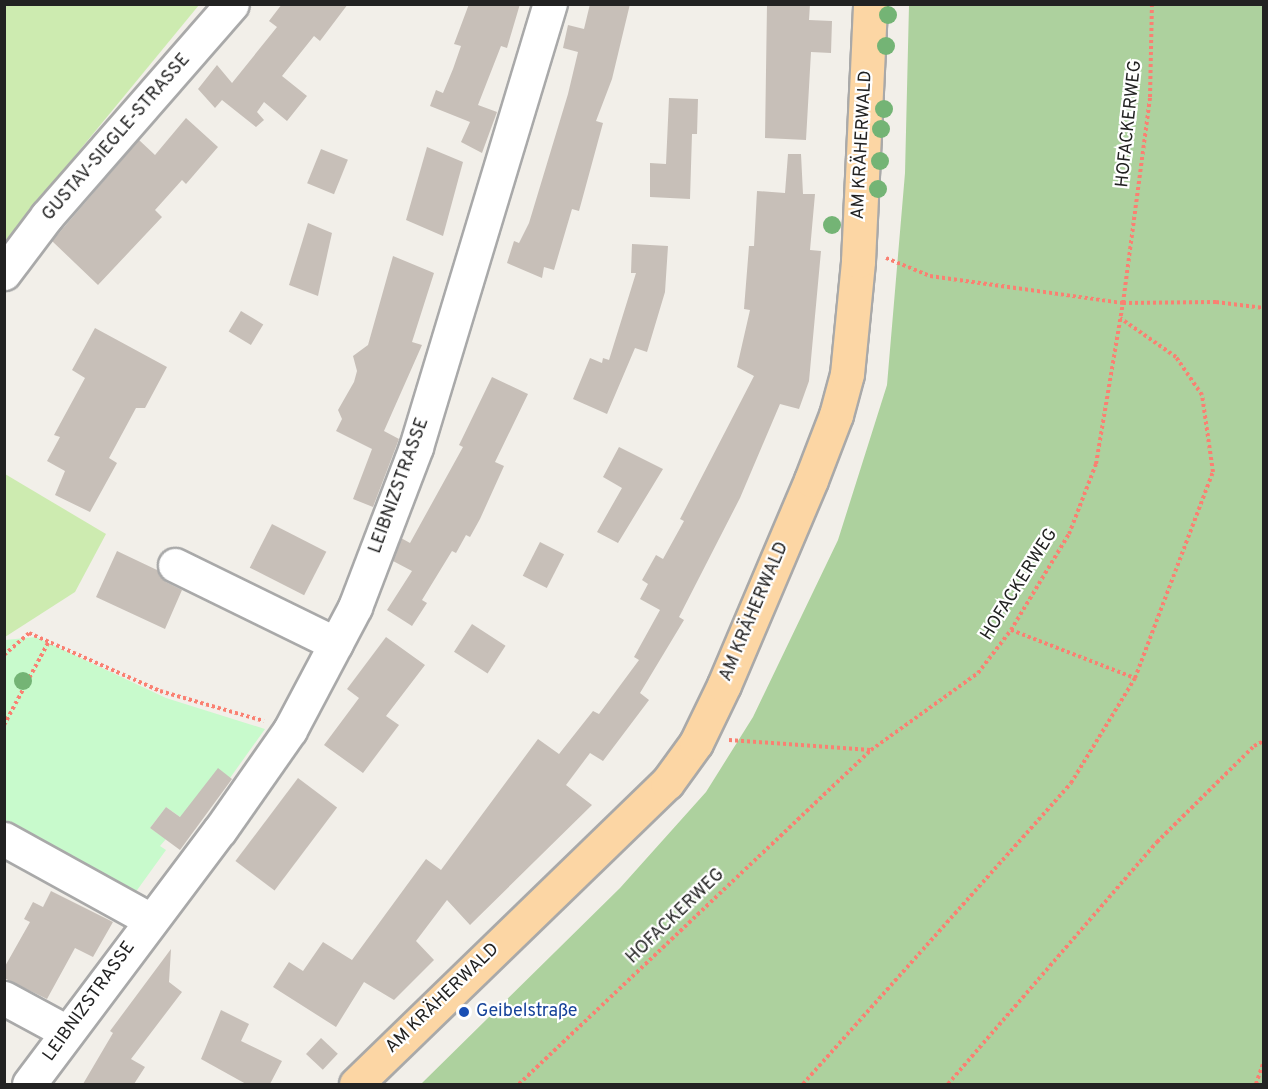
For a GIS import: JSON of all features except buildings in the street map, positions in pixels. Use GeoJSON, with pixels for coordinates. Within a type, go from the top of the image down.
{"type":"FeatureCollection","features":[{"type":"Feature","properties":{"kind":"main road","name":"AM KRÄHERWALD"},"geometry":{"type":"LineString","coordinates":[[356,1084],[667,783],[696,743],[724,685],[811,480],[836,416],[847,374],[858,261],[870,4]]}},
{"type":"Feature","properties":{"kind":"street","name":"GUSTAV-SIEGLE-STRASSE"},"geometry":{"type":"LineString","coordinates":[[4,273],[47,216],[232,4]]}},
{"type":"Feature","properties":{"kind":"street","name":"LEIBNIZSTRASSE"},"geometry":{"type":"LineString","coordinates":[[42,1078],[67,1032],[290,730],[355,607],[416,447],[550,4]]}},
{"type":"Feature","properties":{"kind":"street"},"geometry":{"type":"LineString","coordinates":[[175,564],[336,644]]}},
{"type":"Feature","properties":{"kind":"street"},"geometry":{"type":"LineString","coordinates":[[4,839],[151,920]]}},
{"type":"Feature","properties":{"kind":"street"},"geometry":{"type":"LineString","coordinates":[[4,998],[67,1032]]}},
{"type":"Feature","properties":{"kind":"path","name":"HOFACKERWEG"},"geometry":{"type":"LineString","coordinates":[[519,1084],[871,750],[978,673],[1011,630],[1069,534],[1096,464],[1123,303],[1150,97],[1152,4]]}},
{"type":"Feature","properties":{"kind":"path"},"geometry":{"type":"LineString","coordinates":[[883,257],[930,276],[1123,303],[1215,302],[1263,309]]}},
{"type":"Feature","properties":{"kind":"path"},"geometry":{"type":"LineString","coordinates":[[803,1084],[1071,783],[1135,678],[1213,472],[1202,395],[1176,357],[1120,318]]}},
{"type":"Feature","properties":{"kind":"path"},"geometry":{"type":"LineString","coordinates":[[1011,630],[1135,678]]}},
{"type":"Feature","properties":{"kind":"path"},"geometry":{"type":"LineString","coordinates":[[4,655],[28,633],[160,691],[290,730]]}},
{"type":"Feature","properties":{"kind":"path"},"geometry":{"type":"LineString","coordinates":[[4,725],[50,641]]}},
{"type":"Feature","properties":{"kind":"path"},"geometry":{"type":"LineString","coordinates":[[728,740],[871,750]]}},
{"type":"Feature","properties":{"kind":"path"},"geometry":{"type":"LineString","coordinates":[[948,1084],[1157,842],[1254,746],[1263,741]]}},
{"type":"Feature","properties":{"kind":"path"},"geometry":{"type":"LineString","coordinates":[[1256,1084],[1263,1061]]}},
{"type":"Feature","properties":{"kind":"green space"},"geometry":{"type":"Polygon","coordinates":[[[4,5],[199,5],[5,241],[4,5]]]}},
{"type":"Feature","properties":{"kind":"green space"},"geometry":{"type":"Polygon","coordinates":[[[909,5],[1263,5],[1263,1084],[421,1084],[620,888],[706,792],[753,717],[838,540],[887,385],[905,173],[909,5]]]}},
{"type":"Feature","properties":{"kind":"green space"},"geometry":{"type":"Polygon","coordinates":[[[5,474],[106,534],[75,592],[5,637],[5,474]]]}},
{"type":"Feature","properties":{"kind":"green space"},"geometry":{"type":"Polygon","coordinates":[[[36,637],[166,698],[265,729],[220,792],[207,783],[183,819],[166,807],[150,828],[166,839],[160,846],[166,850],[135,893],[5,832],[5,640],[36,637]]]}},
{"type":"Feature","properties":{"kind":"place","name":"Geibelstraße"},"geometry":{"type":"Point","coordinates":[464,1012]}}]}
